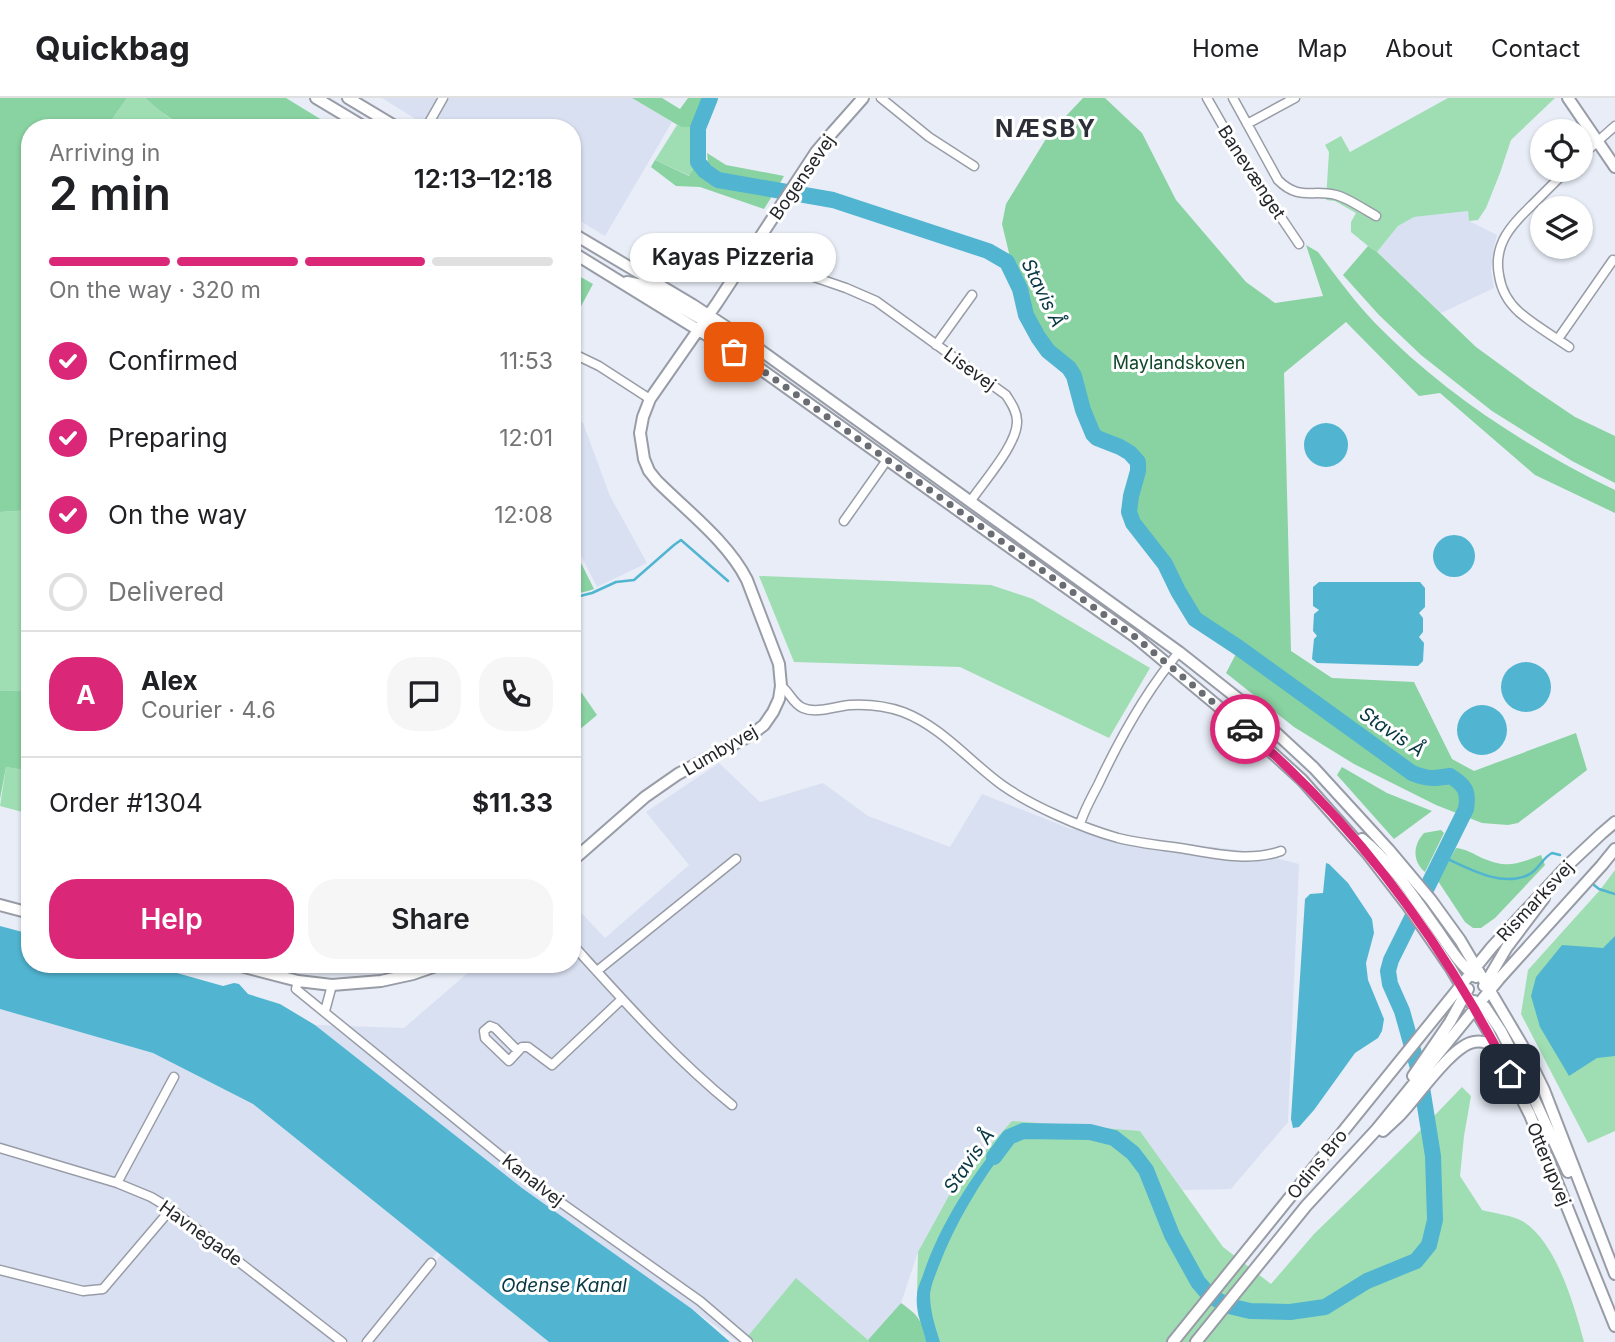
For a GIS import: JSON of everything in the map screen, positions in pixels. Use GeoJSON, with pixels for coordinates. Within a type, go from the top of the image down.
{"type":"FeatureCollection","features":[{"type":"Feature","properties":{"kind":"main road"},"geometry":{"type":"LineString","coordinates":[[316,98],[351,119]]}},
{"type":"Feature","properties":{"kind":"main road"},"geometry":{"type":"LineString","coordinates":[[348,98],[383,119]]}},
{"type":"Feature","properties":{"kind":"main road","name":"Bogensevej"},"geometry":{"type":"LineString","coordinates":[[781,686],[779,664],[741,567],[729,551],[649,471],[641,447],[640,433],[650,399],[709,316],[823,142],[863,98]]}},
{"type":"Feature","properties":{"kind":"main road"},"geometry":{"type":"LineString","coordinates":[[1568,98],[1615,167]]}},
{"type":"Feature","properties":{"kind":"main road"},"geometry":{"type":"LineString","coordinates":[[581,238],[709,316],[775,361]]}},
{"type":"Feature","properties":{"kind":"main road"},"geometry":{"type":"LineString","coordinates":[[581,258],[619,281],[642,285],[699,318],[709,316]]}},
{"type":"Feature","properties":{"kind":"main road","name":"Otterupvej"},"geometry":{"type":"LineString","coordinates":[[619,281],[752,363],[1134,636],[1293,771],[1410,901],[1472,999],[1530,1115],[1615,1326]]}},
{"type":"Feature","properties":{"kind":"main road"},"geometry":{"type":"LineString","coordinates":[[698,330],[710,326],[775,361]]}},
{"type":"Feature","properties":{"kind":"main road","name":"Otterupvej"},"geometry":{"type":"LineString","coordinates":[[775,361],[1179,652],[1245,705],[1314,768],[1419,883],[1469,956],[1473,971],[1488,986],[1544,1090],[1615,1274]]}},
{"type":"Feature","properties":{"kind":"main road","name":"Lumbyvej"},"geometry":{"type":"LineString","coordinates":[[581,852],[653,791],[764,725],[779,699],[781,686]]}},
{"type":"Feature","properties":{"kind":"main road","name":"Rismarksvej"},"geometry":{"type":"LineString","coordinates":[[1472,999],[1473,971],[1522,913],[1568,865],[1615,822]]}},
{"type":"Feature","properties":{"kind":"main road","name":"Rismarksvej"},"geometry":{"type":"LineString","coordinates":[[1472,999],[1499,979],[1615,849]]}},
{"type":"Feature","properties":{"kind":"main road"},"geometry":{"type":"LineString","coordinates":[[1488,986],[1507,947],[1568,865]]}},
{"type":"Feature","properties":{"kind":"main road"},"geometry":{"type":"LineString","coordinates":[[0,905],[21,911]]}},
{"type":"Feature","properties":{"kind":"main road"},"geometry":{"type":"LineString","coordinates":[[1423,918],[1456,957],[1473,971]]}},
{"type":"Feature","properties":{"kind":"main road"},"geometry":{"type":"LineString","coordinates":[[267,973],[298,981],[332,985],[381,981],[416,973]]}},
{"type":"Feature","properties":{"kind":"main road"},"geometry":{"type":"LineString","coordinates":[[1328,1184],[1399,1116],[1409,1092],[1430,1065],[1472,999],[1495,1022],[1517,1062],[1602,1242]]}},
{"type":"Feature","properties":{"kind":"main road","name":"Odins Bro"},"geometry":{"type":"LineString","coordinates":[[1173,1342],[1432,1022],[1472,999]]}},
{"type":"Feature","properties":{"kind":"main road"},"geometry":{"type":"LineString","coordinates":[[1409,1092],[1430,1065],[1463,1046],[1485,1042],[1496,1047]]}},
{"type":"Feature","properties":{"kind":"main road","name":"Odins Bro"},"geometry":{"type":"LineString","coordinates":[[1196,1342],[1306,1206],[1409,1092]]}},
{"type":"Feature","properties":{"kind":"street"},"geometry":{"type":"LineString","coordinates":[[431,119],[443,98]]}},
{"type":"Feature","properties":{"kind":"street"},"geometry":{"type":"LineString","coordinates":[[881,98],[929,137],[974,166]]}},
{"type":"Feature","properties":{"kind":"street","name":"Banevænget"},"geometry":{"type":"LineString","coordinates":[[1207,98],[1242,161],[1299,244]]}},
{"type":"Feature","properties":{"kind":"street","name":"Banevænget"},"geometry":{"type":"LineString","coordinates":[[1233,98],[1278,180],[1286,189],[1300,194],[1337,195],[1376,216]]}},
{"type":"Feature","properties":{"kind":"street"},"geometry":{"type":"LineString","coordinates":[[1247,124],[1295,98]]}},
{"type":"Feature","properties":{"kind":"street"},"geometry":{"type":"LineString","coordinates":[[1593,145],[1615,126]]}},
{"type":"Feature","properties":{"kind":"street"},"geometry":{"type":"LineString","coordinates":[[1555,182],[1513,224],[1500,247],[1497,265],[1500,284],[1507,298],[1520,313],[1569,347]]}},
{"type":"Feature","properties":{"kind":"street","name":"Lisevej"},"geometry":{"type":"LineString","coordinates":[[750,254],[846,288],[876,302],[1006,395],[1017,419],[1012,443],[970,502]]}},
{"type":"Feature","properties":{"kind":"street"},"geometry":{"type":"LineString","coordinates":[[1558,339],[1612,260]]}},
{"type":"Feature","properties":{"kind":"street","name":"Lisevej"},"geometry":{"type":"LineString","coordinates":[[936,345],[972,295]]}},
{"type":"Feature","properties":{"kind":"street"},"geometry":{"type":"LineString","coordinates":[[581,357],[650,399]]}},
{"type":"Feature","properties":{"kind":"street"},"geometry":{"type":"LineString","coordinates":[[844,521],[887,460]]}},
{"type":"Feature","properties":{"kind":"street"},"geometry":{"type":"LineString","coordinates":[[1080,824],[1113,753],[1138,710],[1179,652]]}},
{"type":"Feature","properties":{"kind":"street"},"geometry":{"type":"LineString","coordinates":[[781,686],[802,708],[814,710],[869,705],[903,712],[939,732],[1003,786],[1044,810],[1119,838],[1232,856],[1270,855],[1282,851]]}},
{"type":"Feature","properties":{"kind":"street"},"geometry":{"type":"LineString","coordinates":[[597,971],[736,859]]}},
{"type":"Feature","properties":{"kind":"street"},"geometry":{"type":"LineString","coordinates":[[581,954],[659,1038],[707,1085],[732,1105]]}},
{"type":"Feature","properties":{"kind":"street","name":"Kanalvej"},"geometry":{"type":"LineString","coordinates":[[298,981],[296,989],[539,1186],[700,1301],[748,1342]]}},
{"type":"Feature","properties":{"kind":"street"},"geometry":{"type":"LineString","coordinates":[[324,1011],[332,985]]}},
{"type":"Feature","properties":{"kind":"street"},"geometry":{"type":"LineString","coordinates":[[518,1051],[495,1028],[489,1026],[484,1031],[485,1038],[509,1061],[522,1047],[528,1047],[552,1065],[622,999]]}},
{"type":"Feature","properties":{"kind":"street"},"geometry":{"type":"LineString","coordinates":[[117,1183],[174,1077]]}},
{"type":"Feature","properties":{"kind":"street","name":"Havnegade"},"geometry":{"type":"LineString","coordinates":[[0,1148],[117,1183],[150,1197],[171,1209],[342,1342]]}},
{"type":"Feature","properties":{"kind":"street"},"geometry":{"type":"LineString","coordinates":[[0,1270],[83,1291],[103,1289],[171,1209]]}},
{"type":"Feature","properties":{"kind":"street"},"geometry":{"type":"LineString","coordinates":[[367,1342],[431,1263]]}},
{"type":"Feature","properties":{"kind":"shaded area"},"geometry":{"type":"Polygon","coordinates":[[[382,98],[632,98],[672,122],[605,236],[581,221],[581,119],[416,119],[382,98]]]}},
{"type":"Feature","properties":{"kind":"shaded area"},"geometry":{"type":"Polygon","coordinates":[[[1468,211],[1469,221],[1497,235],[1491,270],[1494,288],[1441,313],[1377,252],[1398,226],[1414,217],[1468,211]]]}},
{"type":"Feature","properties":{"kind":"shaded area"},"geometry":{"type":"Polygon","coordinates":[[[581,421],[610,496],[647,563],[597,587],[581,556],[581,421]]]}},
{"type":"Feature","properties":{"kind":"shaded area"},"geometry":{"type":"Polygon","coordinates":[[[719,763],[760,802],[823,783],[868,816],[950,847],[982,794],[1071,829],[1253,852],[1299,864],[1288,1122],[1231,1189],[1182,1190],[1140,1131],[918,1252],[901,1303],[868,1340],[797,1279],[743,1342],[738,1342],[522,1188],[315,1025],[404,1028],[468,973],[581,973],[581,913],[605,938],[689,865],[646,812],[719,763]]]}},
{"type":"Feature","properties":{"kind":"shaded area"},"geometry":{"type":"Polygon","coordinates":[[[0,1009],[153,1053],[253,1104],[437,1252],[363,1342],[0,1342],[0,1009]]]}},
{"type":"Feature","properties":{"kind":"shaded area"},"geometry":{"type":"Polygon","coordinates":[[[441,1255],[549,1342],[370,1342],[441,1255]]]}},
{"type":"Feature","properties":{"kind":"green space"},"geometry":{"type":"Polygon","coordinates":[[[0,98],[127,98],[112,119],[21,119],[21,511],[0,512],[0,98]]]}},
{"type":"Feature","properties":{"kind":"green space"},"geometry":{"type":"Polygon","coordinates":[[[127,98],[145,98],[171,119],[112,119],[127,98]]]}},
{"type":"Feature","properties":{"kind":"green space"},"geometry":{"type":"Polygon","coordinates":[[[145,98],[286,98],[320,119],[172,119],[145,98]]]}},
{"type":"Feature","properties":{"kind":"green space"},"geometry":{"type":"Polygon","coordinates":[[[632,98],[662,98],[680,109],[688,98],[705,98],[691,127],[681,127],[632,98]]]}},
{"type":"Feature","properties":{"kind":"green space","name":"Maylandskoven"},"geometry":{"type":"Polygon","coordinates":[[[1083,98],[1105,98],[1142,133],[1176,200],[1246,282],[1275,303],[1323,296],[1306,245],[1318,252],[1352,297],[1401,349],[1458,396],[1550,456],[1615,490],[1615,513],[1535,475],[1440,393],[1419,396],[1346,322],[1284,373],[1291,651],[1332,678],[1414,682],[1452,759],[1474,771],[1576,733],[1587,770],[1518,823],[1482,823],[1436,805],[1354,764],[1294,727],[1226,673],[1239,648],[1195,619],[1165,564],[1133,523],[1129,512],[1138,462],[1130,453],[1093,434],[1074,376],[1069,368],[1048,351],[1026,315],[1020,289],[1007,262],[1009,253],[1002,224],[1006,204],[1049,134],[1083,98]]]}},
{"type":"Feature","properties":{"kind":"green space"},"geometry":{"type":"Polygon","coordinates":[[[1448,98],[1555,98],[1511,140],[1486,208],[1478,220],[1469,221],[1468,211],[1414,217],[1398,226],[1377,252],[1351,232],[1351,222],[1356,213],[1335,201],[1326,200],[1329,152],[1325,145],[1341,136],[1350,152],[1448,98]]]}},
{"type":"Feature","properties":{"kind":"green space"},"geometry":{"type":"Polygon","coordinates":[[[677,125],[691,127],[690,151],[694,168],[690,176],[655,160],[677,125]]]}},
{"type":"Feature","properties":{"kind":"green space"},"geometry":{"type":"Polygon","coordinates":[[[707,153],[726,165],[784,176],[779,185],[724,177],[711,170],[707,153]]]}},
{"type":"Feature","properties":{"kind":"green space"},"geometry":{"type":"Polygon","coordinates":[[[655,160],[689,176],[694,168],[701,177],[709,181],[774,193],[764,209],[700,187],[676,186],[651,167],[655,160]]]}},
{"type":"Feature","properties":{"kind":"green space"},"geometry":{"type":"Polygon","coordinates":[[[1368,246],[1476,347],[1575,417],[1615,436],[1615,483],[1572,461],[1492,411],[1421,355],[1379,315],[1343,275],[1368,246]]]}},
{"type":"Feature","properties":{"kind":"green space"},"geometry":{"type":"Polygon","coordinates":[[[581,277],[593,284],[581,306],[581,277]]]}},
{"type":"Feature","properties":{"kind":"green space"},"geometry":{"type":"Polygon","coordinates":[[[21,511],[21,690],[0,691],[0,512],[21,511]]]}},
{"type":"Feature","properties":{"kind":"green space"},"geometry":{"type":"Polygon","coordinates":[[[581,563],[594,589],[581,593],[581,563]]]}},
{"type":"Feature","properties":{"kind":"green space"},"geometry":{"type":"Polygon","coordinates":[[[759,576],[991,585],[1033,599],[1150,668],[1109,738],[960,667],[794,662],[759,576]]]}},
{"type":"Feature","properties":{"kind":"green space"},"geometry":{"type":"Polygon","coordinates":[[[21,690],[21,770],[6,767],[0,799],[0,691],[21,690]]]}},
{"type":"Feature","properties":{"kind":"green space"},"geometry":{"type":"Polygon","coordinates":[[[581,692],[597,715],[581,728],[581,692]]]}},
{"type":"Feature","properties":{"kind":"green space"},"geometry":{"type":"Polygon","coordinates":[[[6,767],[21,770],[21,812],[0,806],[6,767]]]}},
{"type":"Feature","properties":{"kind":"green space"},"geometry":{"type":"Polygon","coordinates":[[[1342,767],[1387,793],[1432,811],[1394,839],[1337,775],[1342,767]]]}},
{"type":"Feature","properties":{"kind":"green space"},"geometry":{"type":"Polygon","coordinates":[[[1441,830],[1444,833],[1425,872],[1416,858],[1416,848],[1424,833],[1441,830]]]}},
{"type":"Feature","properties":{"kind":"green space"},"geometry":{"type":"Polygon","coordinates":[[[1456,848],[1506,864],[1519,863],[1541,855],[1545,865],[1495,918],[1481,928],[1473,928],[1465,922],[1438,881],[1456,848]]]}},
{"type":"Feature","properties":{"kind":"green space"},"geometry":{"type":"Polygon","coordinates":[[[1615,870],[1615,1131],[1588,1143],[1521,1014],[1528,970],[1615,870]]]}},
{"type":"Feature","properties":{"kind":"green space"},"geometry":{"type":"Polygon","coordinates":[[[1462,1087],[1471,1096],[1460,1176],[1482,1210],[1524,1222],[1546,1245],[1563,1276],[1584,1342],[926,1342],[918,1315],[918,1252],[956,1183],[1012,1121],[1140,1131],[1223,1247],[1271,1284],[1314,1234],[1462,1087]]]}},
{"type":"Feature","properties":{"kind":"green space"},"geometry":{"type":"Polygon","coordinates":[[[796,1278],[869,1342],[755,1342],[748,1336],[796,1278]]]}},
{"type":"Feature","properties":{"kind":"green space"},"geometry":{"type":"Polygon","coordinates":[[[901,1303],[919,1319],[926,1342],[869,1342],[868,1340],[901,1303]]]}},
{"type":"Feature","properties":{"kind":"water"},"geometry":{"type":"Polygon","coordinates":[[[1326,423],[1341,430],[1348,445],[1341,460],[1326,467],[1311,460],[1304,445],[1311,430],[1326,423]]]}},
{"type":"Feature","properties":{"kind":"water"},"geometry":{"type":"Polygon","coordinates":[[[1454,535],[1469,541],[1475,556],[1469,571],[1454,577],[1439,571],[1433,556],[1439,541],[1454,535]]]}},
{"type":"Feature","properties":{"kind":"water"},"geometry":{"type":"Polygon","coordinates":[[[1319,582],[1420,582],[1425,588],[1425,607],[1419,613],[1423,618],[1423,632],[1419,637],[1424,643],[1423,661],[1418,666],[1317,663],[1312,659],[1314,639],[1317,636],[1313,631],[1314,614],[1319,610],[1313,606],[1313,587],[1319,582]]]}},
{"type":"Feature","properties":{"kind":"water"},"geometry":{"type":"Polygon","coordinates":[[[1526,662],[1544,669],[1551,687],[1544,705],[1526,712],[1508,705],[1501,687],[1508,669],[1526,662]]]}},
{"type":"Feature","properties":{"kind":"water"},"geometry":{"type":"Polygon","coordinates":[[[1482,705],[1500,712],[1507,730],[1500,748],[1482,755],[1464,748],[1457,730],[1464,712],[1482,705]]]}},
{"type":"Feature","properties":{"kind":"water"},"geometry":{"type":"Polygon","coordinates":[[[1326,863],[1348,883],[1372,919],[1374,933],[1366,963],[1368,980],[1384,1019],[1378,1038],[1355,1053],[1314,1110],[1299,1127],[1293,1128],[1291,1119],[1305,899],[1310,894],[1323,893],[1326,863]]]}},
{"type":"Feature","properties":{"kind":"water","name":"Odense Kanal"},"geometry":{"type":"Polygon","coordinates":[[[0,926],[21,932],[21,973],[177,973],[223,986],[239,984],[248,994],[280,1004],[315,1025],[522,1188],[692,1309],[730,1342],[549,1342],[253,1104],[153,1053],[0,1009],[0,926]]]}},
{"type":"Feature","properties":{"kind":"water"},"geometry":{"type":"Polygon","coordinates":[[[1615,936],[1615,1056],[1597,1058],[1569,1076],[1540,1027],[1531,996],[1536,977],[1562,945],[1603,948],[1615,936]]]}},
{"type":"Feature","properties":{"kind":"water"},"geometry":{"type":"Polygon","coordinates":[[[1004,1136],[1009,1144],[969,1203],[934,1277],[930,1300],[940,1342],[926,1342],[918,1313],[918,1287],[938,1238],[958,1202],[1004,1136]]]}},
{"type":"Feature","properties":{"kind":"waterway","name":"Stavis Å"},"geometry":{"type":"LineString","coordinates":[[710,98],[698,128],[698,162],[718,180],[833,200],[988,251],[1007,262],[1020,289],[1026,315],[1038,337],[1048,351],[1069,368],[1074,376],[1093,434],[1130,453],[1138,462],[1129,512],[1133,523],[1165,564],[1195,619],[1412,773],[1430,778],[1450,776],[1459,782],[1466,793],[1466,809],[1388,971],[1420,1075],[1433,1156],[1435,1220],[1429,1245],[1416,1261],[1367,1281],[1325,1307],[1290,1312],[1250,1311],[1229,1306],[1210,1296],[1198,1282],[1172,1235],[1146,1170],[1133,1153],[1114,1138],[1090,1132],[1023,1131],[1009,1137],[994,1157]]}},
{"type":"Feature","properties":{"kind":"waterway"},"geometry":{"type":"LineString","coordinates":[[581,596],[616,582],[634,580],[681,540],[728,581]]}},
{"type":"Feature","properties":{"kind":"waterway"},"geometry":{"type":"LineString","coordinates":[[1441,856],[1483,874],[1506,879],[1528,875],[1552,853],[1560,855]]}},
{"type":"Feature","properties":{"kind":"waterway"},"geometry":{"type":"LineString","coordinates":[[1594,885],[1615,894]]}},
{"type":"Feature","properties":{"kind":"way so far"},"geometry":{"type":"LineString","coordinates":[[734,352],[1134,636],[1245,729]]}},
{"type":"Feature","properties":{"kind":"place","name":"Kayas Pizzeria"},"geometry":{"type":"Point","coordinates":[734,352]}},
{"type":"Feature","properties":{"kind":"district","name":"NÆSBY"},"geometry":{"type":"Point","coordinates":[1046,128]}},
{"type":"Feature","properties":{"kind":"route"},"geometry":{"type":"LineString","coordinates":[[1245,729],[1302,780],[1367,853],[1408,906],[1450,967],[1510,1074]]}}]}
